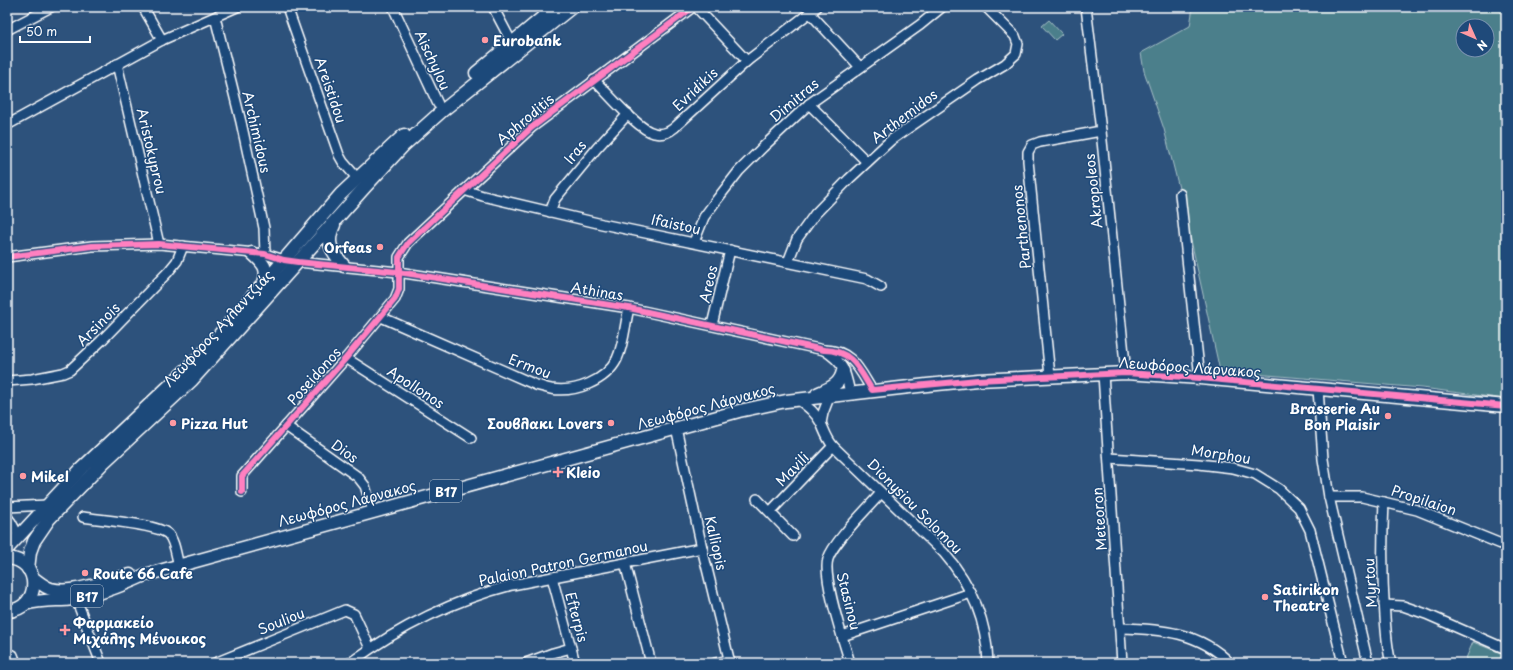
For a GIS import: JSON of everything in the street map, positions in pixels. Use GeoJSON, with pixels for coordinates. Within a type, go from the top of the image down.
{"type":"FeatureCollection","features":[{"type":"Feature","properties":{"kind":"main road","name":"Λεωφόρος Αγλαντζιάς"},"geometry":{"type":"LineString","coordinates":[[7,549],[81,469],[190,367],[284,260],[303,236],[357,178],[438,104],[556,7]]}},
{"type":"Feature","properties":{"kind":"main road","name":"Λεωφόρος Αγλαντζιάς"},"geometry":{"type":"LineString","coordinates":[[31,573],[30,552],[34,541],[50,519],[104,462],[192,380],[404,145],[442,111],[572,7]]}},
{"type":"Feature","properties":{"kind":"main road"},"geometry":{"type":"LineString","coordinates":[[337,219],[329,238],[333,253],[344,266]]}},
{"type":"Feature","properties":{"kind":"main road"},"geometry":{"type":"LineString","coordinates":[[252,253],[266,268],[264,283]]}},
{"type":"Feature","properties":{"kind":"main road"},"geometry":{"type":"LineString","coordinates":[[805,399],[838,382],[844,371]]}},
{"type":"Feature","properties":{"kind":"main road","name":"Λεωφόρος Λάρνακος"},"geometry":{"type":"LineString","coordinates":[[7,558],[16,560],[43,585],[52,589],[69,590],[125,576],[145,574],[179,566],[373,511],[609,448],[758,406],[872,390],[978,380],[1126,373],[1200,378],[1506,406]]}},
{"type":"Feature","properties":{"kind":"main road"},"geometry":{"type":"LineString","coordinates":[[25,604],[33,592],[31,573]]}},
{"type":"Feature","properties":{"kind":"main road","name":"Λεωφόρος Λάρνακος"},"geometry":{"type":"LineString","coordinates":[[7,611],[41,600],[76,599],[117,587],[145,574]]}},
{"type":"Feature","properties":{"kind":"street"},"geometry":{"type":"LineString","coordinates":[[7,30],[51,7]]}},
{"type":"Feature","properties":{"kind":"street"},"geometry":{"type":"LineString","coordinates":[[144,7],[162,40]]}},
{"type":"Feature","properties":{"kind":"street"},"geometry":{"type":"LineString","coordinates":[[7,125],[162,40],[237,7]]}},
{"type":"Feature","properties":{"kind":"street","name":"Areistidou"},"geometry":{"type":"LineString","coordinates":[[287,7],[339,155],[357,178]]}},
{"type":"Feature","properties":{"kind":"street","name":"Aischylou"},"geometry":{"type":"LineString","coordinates":[[393,7],[438,104]]}},
{"type":"Feature","properties":{"kind":"street"},"geometry":{"type":"LineString","coordinates":[[493,7],[512,42]]}},
{"type":"Feature","properties":{"kind":"street","name":"Aphroditis"},"geometry":{"type":"LineString","coordinates":[[398,272],[399,257],[404,249],[530,128],[693,7]]}},
{"type":"Feature","properties":{"kind":"street"},"geometry":{"type":"LineString","coordinates":[[696,7],[747,61]]}},
{"type":"Feature","properties":{"kind":"street","name":"Dimitras"},"geometry":{"type":"LineString","coordinates":[[694,242],[704,217],[726,187],[763,147],[809,104],[942,7]]}},
{"type":"Feature","properties":{"kind":"street","name":"Arthemidos"},"geometry":{"type":"LineString","coordinates":[[788,262],[797,239],[815,214],[891,140],[962,91],[1005,64],[1016,54],[1018,44],[1015,36],[986,7]]}},
{"type":"Feature","properties":{"kind":"street","name":"Akropoleos"},"geometry":{"type":"LineString","coordinates":[[1086,7],[1101,131],[1126,373]]}},
{"type":"Feature","properties":{"kind":"street"},"geometry":{"type":"LineString","coordinates":[[813,10],[860,67]]}},
{"type":"Feature","properties":{"kind":"street","name":"Evridikis"},"geometry":{"type":"LineString","coordinates":[[594,80],[628,114],[648,131],[662,134],[670,132],[747,61],[813,10]]}},
{"type":"Feature","properties":{"kind":"street","name":"Archimidous"},"geometry":{"type":"LineString","coordinates":[[215,17],[241,122],[264,228],[265,254]]}},
{"type":"Feature","properties":{"kind":"street","name":"Aristokyprou"},"geometry":{"type":"LineString","coordinates":[[117,64],[159,244]]}},
{"type":"Feature","properties":{"kind":"street"},"geometry":{"type":"LineString","coordinates":[[809,104],[867,162]]}},
{"type":"Feature","properties":{"kind":"street","name":"Iras"},"geometry":{"type":"LineString","coordinates":[[550,212],[555,199],[597,148],[628,114]]}},
{"type":"Feature","properties":{"kind":"street","name":"Parthenonos"},"geometry":{"type":"LineString","coordinates":[[1050,376],[1028,152],[1032,145],[1040,142],[1101,131]]}},
{"type":"Feature","properties":{"kind":"street","name":"Ifaistou"},"geometry":{"type":"LineString","coordinates":[[464,190],[550,212],[866,279],[881,287]]}},
{"type":"Feature","properties":{"kind":"street"},"geometry":{"type":"LineString","coordinates":[[1180,194],[1200,378]]}},
{"type":"Feature","properties":{"kind":"street","name":"Athinas"},"geometry":{"type":"LineString","coordinates":[[7,257],[92,246],[159,244],[265,254],[284,260],[298,262],[398,272],[629,308],[824,350],[836,350],[848,357],[855,364],[872,390]]}},
{"type":"Feature","properties":{"kind":"street","name":"Arsinois"},"geometry":{"type":"LineString","coordinates":[[7,381],[32,379],[63,373],[77,364],[168,272],[177,261],[183,246]]}},
{"type":"Feature","properties":{"kind":"street","name":"Areos"},"geometry":{"type":"LineString","coordinates":[[712,325],[730,250]]}},
{"type":"Feature","properties":{"kind":"street","name":"Poseidonos"},"geometry":{"type":"LineString","coordinates":[[242,492],[242,476],[346,358],[381,317],[398,294],[398,272]]}},
{"type":"Feature","properties":{"kind":"street","name":"Ermou"},"geometry":{"type":"LineString","coordinates":[[381,317],[536,385],[562,390],[583,386],[596,380],[609,370],[620,351],[629,308]]}},
{"type":"Feature","properties":{"kind":"street"},"geometry":{"type":"LineString","coordinates":[[824,350],[836,359],[844,371],[850,393]]}},
{"type":"Feature","properties":{"kind":"street","name":"Apollonos"},"geometry":{"type":"LineString","coordinates":[[346,358],[471,438]]}},
{"type":"Feature","properties":{"kind":"street","name":"Meteoron"},"geometry":{"type":"LineString","coordinates":[[1103,374],[1122,663]]}},
{"type":"Feature","properties":{"kind":"street"},"geometry":{"type":"LineString","coordinates":[[1318,389],[1323,459],[1329,497],[1368,663]]}},
{"type":"Feature","properties":{"kind":"street"},"geometry":{"type":"LineString","coordinates":[[821,423],[830,395]]}},
{"type":"Feature","properties":{"kind":"street","name":"Dionysiou Solomou"},"geometry":{"type":"LineString","coordinates":[[805,399],[821,423],[833,446],[944,553],[956,567],[971,593],[984,627],[988,663]]}},
{"type":"Feature","properties":{"kind":"street","name":"Dios"},"geometry":{"type":"LineString","coordinates":[[286,426],[361,480],[368,492],[373,511]]}},
{"type":"Feature","properties":{"kind":"street","name":"Kalliopis"},"geometry":{"type":"LineString","coordinates":[[676,428],[702,548],[730,661]]}},
{"type":"Feature","properties":{"kind":"street","name":"Mavili"},"geometry":{"type":"LineString","coordinates":[[770,512],[833,446]]}},
{"type":"Feature","properties":{"kind":"street","name":"Morphou"},"geometry":{"type":"LineString","coordinates":[[1109,458],[1199,464],[1233,468],[1255,474],[1279,489],[1299,508],[1310,530],[1343,663]]}},
{"type":"Feature","properties":{"kind":"street","name":"Stasinou"},"geometry":{"type":"LineString","coordinates":[[850,663],[829,584],[826,569],[827,560],[839,541],[881,493]]}},
{"type":"Feature","properties":{"kind":"street","name":"Propilaion"},"geometry":{"type":"LineString","coordinates":[[1329,497],[1351,496],[1417,510],[1506,546]]}},
{"type":"Feature","properties":{"kind":"street"},"geometry":{"type":"LineString","coordinates":[[756,499],[793,536]]}},
{"type":"Feature","properties":{"kind":"street","name":"Myrtou"},"geometry":{"type":"LineString","coordinates":[[1384,502],[1382,554],[1384,605],[1391,663]]}},
{"type":"Feature","properties":{"kind":"street"},"geometry":{"type":"LineString","coordinates":[[7,507],[47,505]]}},
{"type":"Feature","properties":{"kind":"street"},"geometry":{"type":"LineString","coordinates":[[7,517],[19,537]]}},
{"type":"Feature","properties":{"kind":"street"},"geometry":{"type":"LineString","coordinates":[[83,517],[163,530],[171,538],[179,566]]}},
{"type":"Feature","properties":{"kind":"street","name":"Palaion Patron Germanou"},"geometry":{"type":"LineString","coordinates":[[350,663],[370,648],[430,615],[487,591],[702,548]]}},
{"type":"Feature","properties":{"kind":"street"},"geometry":{"type":"LineString","coordinates":[[625,563],[651,663]]}},
{"type":"Feature","properties":{"kind":"street","name":"Efterpis"},"geometry":{"type":"LineString","coordinates":[[552,577],[575,663]]}},
{"type":"Feature","properties":{"kind":"street"},"geometry":{"type":"LineString","coordinates":[[842,636],[971,593]]}},
{"type":"Feature","properties":{"kind":"street"},"geometry":{"type":"LineString","coordinates":[[76,599],[101,663]]}},
{"type":"Feature","properties":{"kind":"street"},"geometry":{"type":"LineString","coordinates":[[1384,605],[1403,606],[1421,612],[1506,649]]}},
{"type":"Feature","properties":{"kind":"street","name":"Souliou"},"geometry":{"type":"LineString","coordinates":[[215,663],[345,610],[350,611],[356,618],[370,648]]}},
{"type":"Feature","properties":{"kind":"street"},"geometry":{"type":"LineString","coordinates":[[1120,628],[1147,629],[1178,633],[1203,643],[1230,663]]}},
{"type":"Feature","properties":{"kind":"street"},"geometry":{"type":"LineString","coordinates":[[526,663],[571,648]]}},
{"type":"Feature","properties":{"kind":"street"},"geometry":{"type":"LineString","coordinates":[[715,663],[730,661]]}},
{"type":"Feature","properties":{"kind":"green space"},"geometry":{"type":"Polygon","coordinates":[[[1193,7],[1506,7],[1506,399],[1422,388],[1220,371],[1183,204],[1164,129],[1144,71],[1141,53],[1190,26],[1193,7]]]}},
{"type":"Feature","properties":{"kind":"green space"},"geometry":{"type":"Polygon","coordinates":[[[1049,20],[1062,34],[1055,40],[1042,26],[1049,20]]]}},
{"type":"Feature","properties":{"kind":"green space"},"geometry":{"type":"Polygon","coordinates":[[[1473,642],[1503,654],[1499,663],[1464,663],[1473,642]]]}},
{"type":"Feature","properties":{"kind":"cycle path"},"geometry":{"type":"LineString","coordinates":[[242,492],[242,476],[346,358],[395,299],[399,289],[399,257],[408,243],[531,128],[693,7]]}},
{"type":"Feature","properties":{"kind":"cycle path"},"geometry":{"type":"LineString","coordinates":[[7,257],[92,246],[159,244],[265,254],[284,260],[298,262],[398,272],[629,308],[834,351],[841,353],[854,362],[872,390],[978,380],[1126,373],[1200,378],[1506,406]]}},
{"type":"Feature","properties":{"kind":"place","name":"Eurobank"},"geometry":{"type":"Point","coordinates":[485,40]}},
{"type":"Feature","properties":{"kind":"place","name":"Orfeas"},"geometry":{"type":"Point","coordinates":[380,247]}},
{"type":"Feature","properties":{"kind":"place","name":"Brasserie Au Bon Plaisir"},"geometry":{"type":"Point","coordinates":[1388,416]}},
{"type":"Feature","properties":{"kind":"place","name":"Pizza Hut"},"geometry":{"type":"Point","coordinates":[173,423]}},
{"type":"Feature","properties":{"kind":"place","name":"Σουβλακι Lovers"},"geometry":{"type":"Point","coordinates":[611,423]}},
{"type":"Feature","properties":{"kind":"place","name":"Kleio"},"geometry":{"type":"Point","coordinates":[558,472]}},
{"type":"Feature","properties":{"kind":"place","name":"Mikel"},"geometry":{"type":"Point","coordinates":[23,476]}},
{"type":"Feature","properties":{"kind":"place","name":"Route 66 Cafe"},"geometry":{"type":"Point","coordinates":[85,573]}},
{"type":"Feature","properties":{"kind":"place","name":"Satirikon Theatre"},"geometry":{"type":"Point","coordinates":[1265,597]}},
{"type":"Feature","properties":{"kind":"place","name":"Φαρμακείο Μιχάλης Μένοικος"},"geometry":{"type":"Point","coordinates":[65,630]}}]}
